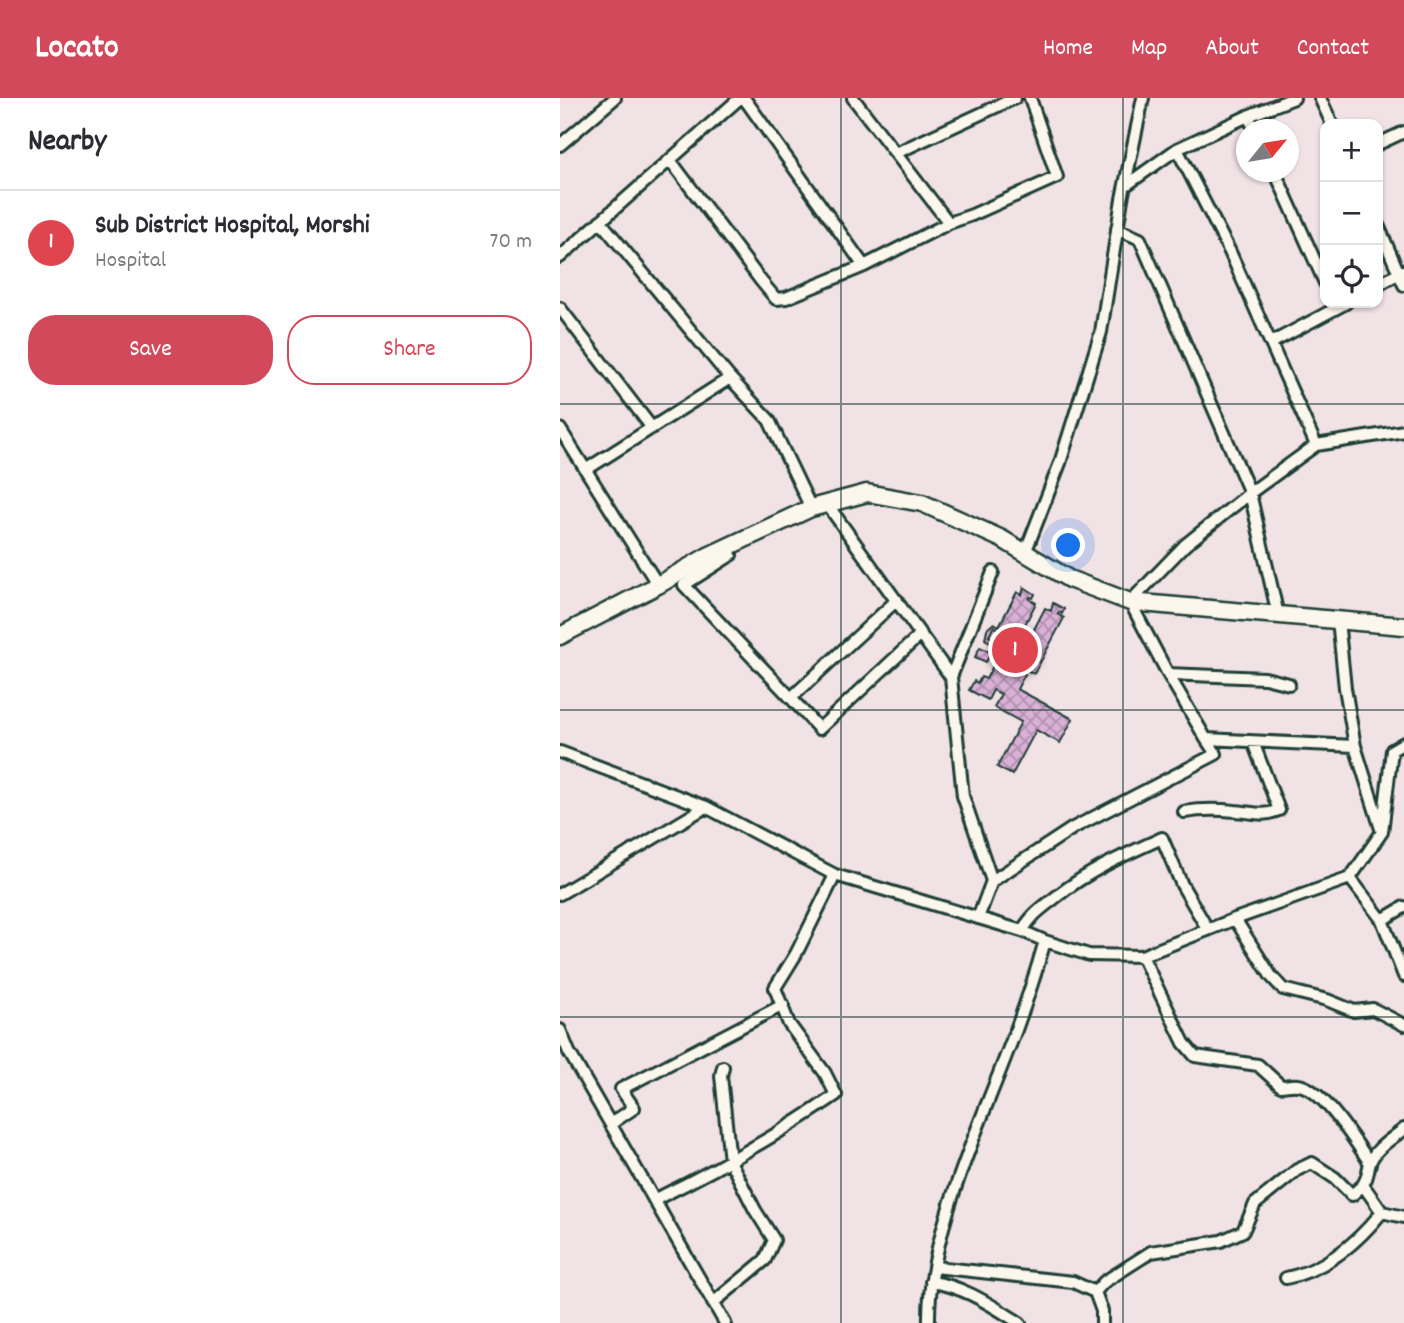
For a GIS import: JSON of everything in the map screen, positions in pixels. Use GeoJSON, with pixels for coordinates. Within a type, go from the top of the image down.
{"type":"FeatureCollection","features":[{"type":"Feature","properties":{"kind":"highway"},"geometry":{"type":"LineString","coordinates":[[560,636],[728,547],[811,508],[867,493],[922,503],[1002,539],[1069,579],[1130,602],[1404,626]]}},
{"type":"Feature","properties":{"kind":"street"},"geometry":{"type":"LineString","coordinates":[[560,145],[615,98]]}},
{"type":"Feature","properties":{"kind":"street"},"geometry":{"type":"LineString","coordinates":[[560,257],[742,98],[864,267]]}},
{"type":"Feature","properties":{"kind":"street"},"geometry":{"type":"LineString","coordinates":[[853,98],[949,223]]}},
{"type":"Feature","properties":{"kind":"street"},"geometry":{"type":"LineString","coordinates":[[896,153],[1015,98]]}},
{"type":"Feature","properties":{"kind":"street"},"geometry":{"type":"LineString","coordinates":[[670,160],[776,299],[786,298],[864,267],[949,223],[1057,177],[1030,98]]}},
{"type":"Feature","properties":{"kind":"street"},"geometry":{"type":"LineString","coordinates":[[1125,186],[1177,149],[1294,98]]}},
{"type":"Feature","properties":{"kind":"street"},"geometry":{"type":"LineString","coordinates":[[1320,98],[1330,119]]}},
{"type":"Feature","properties":{"kind":"street"},"geometry":{"type":"LineString","coordinates":[[1025,553],[1060,463],[1101,332],[1142,99]]}},
{"type":"Feature","properties":{"kind":"street"},"geometry":{"type":"LineString","coordinates":[[1383,142],[1404,132]]}},
{"type":"Feature","properties":{"kind":"street"},"geometry":{"type":"LineString","coordinates":[[1177,149],[1230,252],[1316,445]]}},
{"type":"Feature","properties":{"kind":"street"},"geometry":{"type":"LineString","coordinates":[[1280,182],[1320,272]]}},
{"type":"Feature","properties":{"kind":"street"},"geometry":{"type":"LineString","coordinates":[[600,221],[730,378],[769,420],[811,508]]}},
{"type":"Feature","properties":{"kind":"street"},"geometry":{"type":"LineString","coordinates":[[1118,229],[1140,239],[1250,493],[1278,615]]}},
{"type":"Feature","properties":{"kind":"street"},"geometry":{"type":"LineString","coordinates":[[1383,235],[1402,271],[1404,285]]}},
{"type":"Feature","properties":{"kind":"street"},"geometry":{"type":"LineString","coordinates":[[1383,282],[1402,271]]}},
{"type":"Feature","properties":{"kind":"street"},"geometry":{"type":"LineString","coordinates":[[560,308],[652,428]]}},
{"type":"Feature","properties":{"kind":"street"},"geometry":{"type":"LineString","coordinates":[[1271,343],[1334,308]]}},
{"type":"Feature","properties":{"kind":"street"},"geometry":{"type":"LineString","coordinates":[[587,469],[730,378]]}},
{"type":"Feature","properties":{"kind":"street"},"geometry":{"type":"LineString","coordinates":[[560,429],[658,585]]}},
{"type":"Feature","properties":{"kind":"street"},"geometry":{"type":"LineString","coordinates":[[978,918],[992,881],[1073,828],[1216,754],[1168,674],[1130,602],[1185,545],[1316,445],[1404,431]]}},
{"type":"Feature","properties":{"kind":"street"},"geometry":{"type":"LineString","coordinates":[[827,504],[951,677]]}},
{"type":"Feature","properties":{"kind":"street"},"geometry":{"type":"LineString","coordinates":[[728,547],[731,555],[684,585],[819,729],[921,634]]}},
{"type":"Feature","properties":{"kind":"street"},"geometry":{"type":"LineString","coordinates":[[992,881],[963,796],[951,677],[993,572]]}},
{"type":"Feature","properties":{"kind":"street"},"geometry":{"type":"LineString","coordinates":[[791,698],[897,600]]}},
{"type":"Feature","properties":{"kind":"street"},"geometry":{"type":"LineString","coordinates":[[1338,620],[1345,688],[1355,746],[1382,832]]}},
{"type":"Feature","properties":{"kind":"street"},"geometry":{"type":"LineString","coordinates":[[1168,674],[1265,678],[1289,684]]}},
{"type":"Feature","properties":{"kind":"street"},"geometry":{"type":"LineString","coordinates":[[1206,739],[1355,746]]}},
{"type":"Feature","properties":{"kind":"street"},"geometry":{"type":"LineString","coordinates":[[1184,812],[1214,809],[1266,816],[1279,810],[1253,743]]}},
{"type":"Feature","properties":{"kind":"street"},"geometry":{"type":"LineString","coordinates":[[560,752],[706,807],[835,875],[1022,931],[1045,942],[1089,956],[1143,956],[1235,919],[1350,878],[1382,832],[1392,750],[1404,743]]}},
{"type":"Feature","properties":{"kind":"street"},"geometry":{"type":"LineString","coordinates":[[560,894],[706,807]]}},
{"type":"Feature","properties":{"kind":"street"},"geometry":{"type":"LineString","coordinates":[[1022,931],[1032,914],[1072,883],[1162,838],[1182,885],[1208,930]]}},
{"type":"Feature","properties":{"kind":"street"},"geometry":{"type":"LineString","coordinates":[[654,1200],[730,1161],[800,1120],[836,1095],[825,1073],[789,1024],[775,988],[796,954],[835,875]]}},
{"type":"Feature","properties":{"kind":"street"},"geometry":{"type":"LineString","coordinates":[[1350,878],[1382,920],[1404,976]]}},
{"type":"Feature","properties":{"kind":"street"},"geometry":{"type":"LineString","coordinates":[[1382,920],[1404,907]]}},
{"type":"Feature","properties":{"kind":"street"},"geometry":{"type":"LineString","coordinates":[[1235,919],[1271,976],[1283,989],[1327,1000],[1354,1012],[1373,1009],[1404,1025]]}},
{"type":"Feature","properties":{"kind":"street"},"geometry":{"type":"LineString","coordinates":[[929,1323],[928,1293],[950,1207],[1029,995],[1045,942]]}},
{"type":"Feature","properties":{"kind":"street"},"geometry":{"type":"LineString","coordinates":[[1143,956],[1184,1043],[1195,1056],[1258,1065],[1280,1086],[1298,1084],[1312,1090],[1334,1114],[1370,1163]]}},
{"type":"Feature","properties":{"kind":"street"},"geometry":{"type":"LineString","coordinates":[[612,1123],[634,1108],[621,1089],[783,1004]]}},
{"type":"Feature","properties":{"kind":"street"},"geometry":{"type":"LineString","coordinates":[[560,1030],[569,1052],[724,1323]]}},
{"type":"Feature","properties":{"kind":"street"},"geometry":{"type":"LineString","coordinates":[[713,1303],[765,1260],[774,1240],[730,1161],[721,1076],[723,1067]]}},
{"type":"Feature","properties":{"kind":"street"},"geometry":{"type":"LineString","coordinates":[[1095,1292],[1104,1282],[1150,1252],[1221,1241],[1243,1231],[1255,1204],[1297,1170],[1312,1163],[1335,1178],[1352,1195],[1363,1185],[1370,1173],[1370,1163],[1381,1148],[1404,1129]]}},
{"type":"Feature","properties":{"kind":"street"},"geometry":{"type":"LineString","coordinates":[[1363,1185],[1382,1212],[1404,1217]]}},
{"type":"Feature","properties":{"kind":"street"},"geometry":{"type":"LineString","coordinates":[[1286,1278],[1307,1273],[1329,1261],[1364,1234],[1382,1212]]}},
{"type":"Feature","properties":{"kind":"street"},"geometry":{"type":"LineString","coordinates":[[935,1267],[1073,1282],[1095,1292],[1102,1311],[1102,1323]]}},
{"type":"Feature","properties":{"kind":"street"},"geometry":{"type":"LineString","coordinates":[[931,1282],[948,1284],[980,1298],[1020,1323]]}},
{"type":"Feature","properties":{"kind":"building"},"geometry":{"type":"Polygon","coordinates":[[[1024,587],[1035,594],[1029,599],[1036,603],[1019,636],[1028,641],[1045,608],[1051,611],[1053,603],[1064,609],[1062,614],[1057,614],[1064,618],[1034,674],[1015,664],[1013,667],[1025,674],[1017,689],[1073,719],[1060,743],[1036,730],[1012,775],[997,767],[1021,722],[994,707],[1001,694],[993,690],[988,700],[969,690],[974,681],[978,683],[981,677],[986,679],[994,664],[1006,670],[1009,665],[990,655],[986,662],[975,657],[980,647],[988,651],[993,644],[985,639],[987,629],[994,623],[999,626],[1017,592],[1022,595],[1024,587]],[[994,626],[989,636],[994,639],[999,630],[994,626]]]}},
{"type":"Feature","properties":{"kind":"place","name":"Sub District Hospital, Morshi"},"geometry":{"type":"Point","coordinates":[1015,650]}}]}
